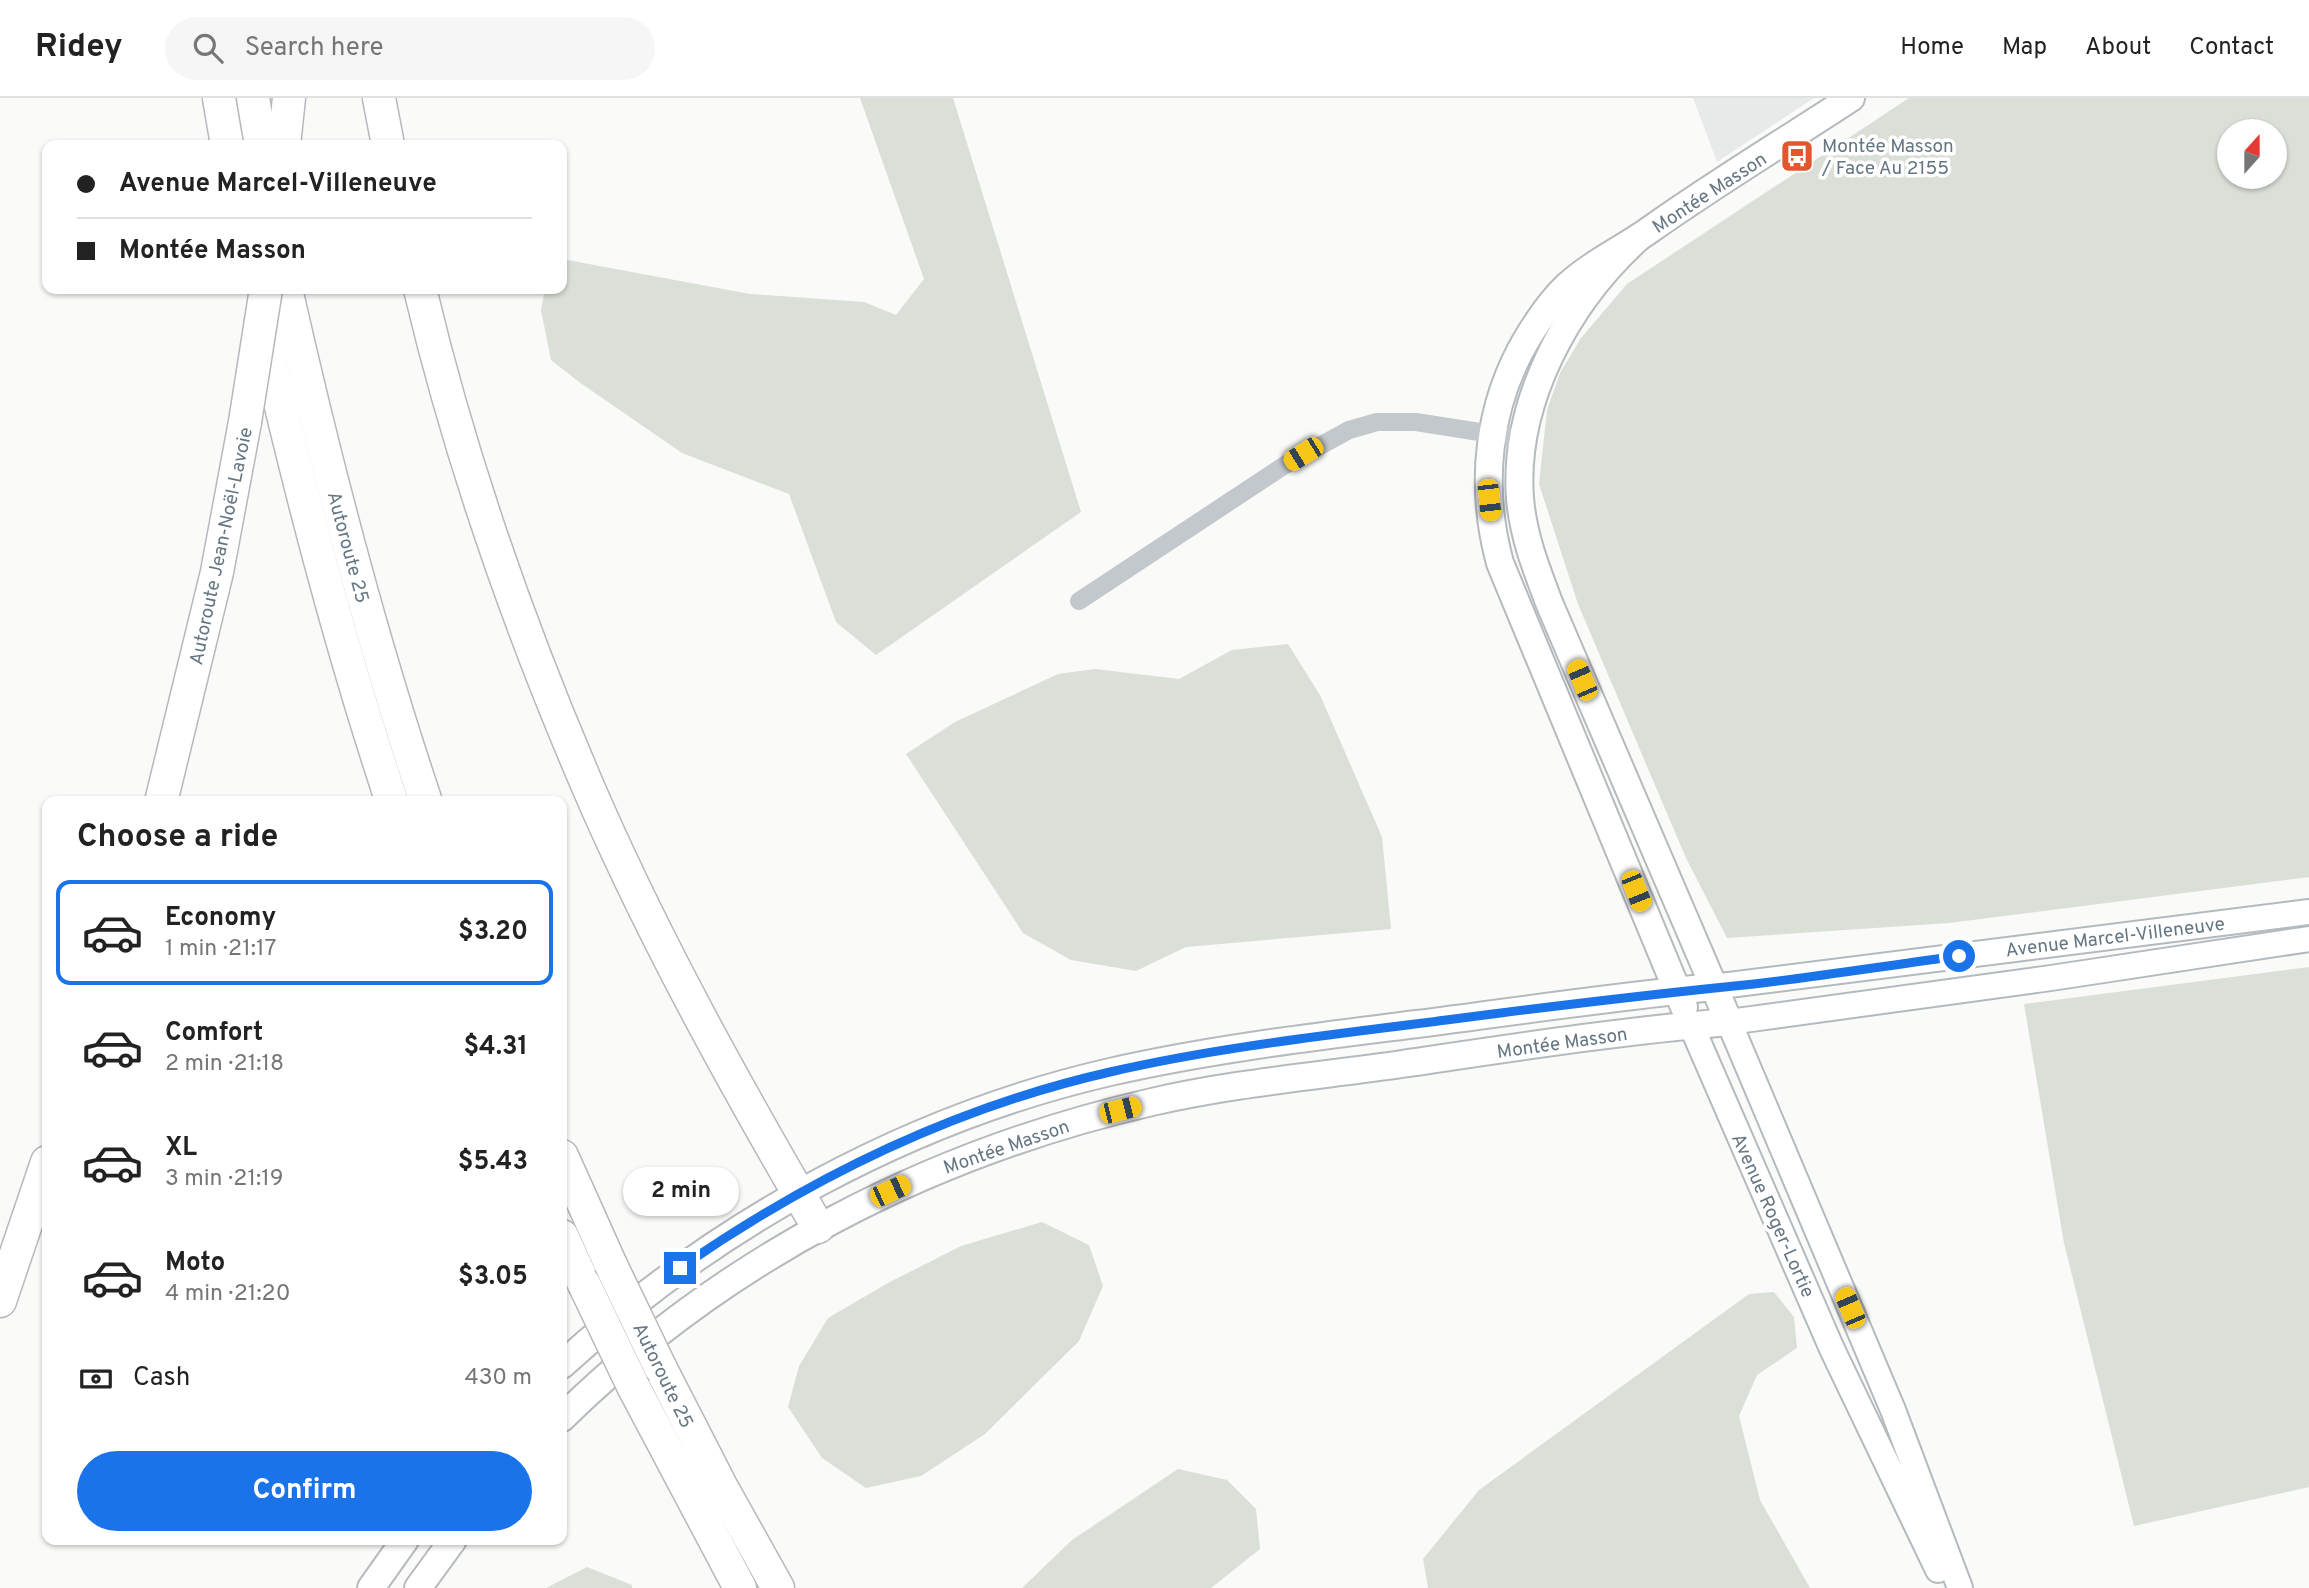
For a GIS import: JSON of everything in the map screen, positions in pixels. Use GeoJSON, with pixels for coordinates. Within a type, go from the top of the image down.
{"type":"FeatureCollection","features":[{"type":"Feature","properties":{"kind":"highway"},"geometry":{"type":"LineString","coordinates":[[219,98],[226,140]]}},
{"type":"Feature","properties":{"kind":"highway"},"geometry":{"type":"LineString","coordinates":[[253,98],[260,140]]}},
{"type":"Feature","properties":{"kind":"highway"},"geometry":{"type":"LineString","coordinates":[[285,140],[289,98]]}},
{"type":"Feature","properties":{"kind":"highway"},"geometry":{"type":"LineString","coordinates":[[379,98],[387,140]]}},
{"type":"Feature","properties":{"kind":"highway","name":"Autoroute 25"},"geometry":{"type":"LineString","coordinates":[[256,294],[295,470],[319,563],[390,796]]}},
{"type":"Feature","properties":{"kind":"highway","name":"Autoroute Jean-Noël-Lavoie"},"geometry":{"type":"LineString","coordinates":[[163,796],[211,596],[245,422],[265,294]]}},
{"type":"Feature","properties":{"kind":"highway","name":"Autoroute 25"},"geometry":{"type":"LineString","coordinates":[[287,294],[349,553],[384,674],[424,796]]}},
{"type":"Feature","properties":{"kind":"highway"},"geometry":{"type":"LineString","coordinates":[[421,294],[476,489],[527,636],[564,729],[646,910],[721,1055],[818,1227]]}},
{"type":"Feature","properties":{"kind":"highway","name":"Autoroute 25"},"geometry":{"type":"LineString","coordinates":[[567,1167],[660,1367],[720,1486],[773,1579]]}},
{"type":"Feature","properties":{"kind":"highway"},"geometry":{"type":"LineString","coordinates":[[0,1301],[42,1177]]}},
{"type":"Feature","properties":{"kind":"highway","name":"Autoroute 25"},"geometry":{"type":"LineString","coordinates":[[567,1247],[634,1388],[740,1588]]}},
{"type":"Feature","properties":{"kind":"main road","name":"Montée Masson"},"geometry":{"type":"LineString","coordinates":[[1677,991],[1500,563],[1489,500],[1492,433],[1508,376],[1527,339],[1552,302],[1587,270],[1851,98]]}},
{"type":"Feature","properties":{"kind":"main road","name":"Montée Masson"},"geometry":{"type":"LineString","coordinates":[[567,1361],[612,1321],[680,1268],[799,1194],[879,1153],[973,1114],[1033,1093],[1110,1072],[1275,1042],[1713,987],[1532,558],[1520,497],[1524,439],[1538,384],[1560,338],[1604,274],[1636,239]]}},
{"type":"Feature","properties":{"kind":"main road","name":"Avenue Roger-Lortie"},"geometry":{"type":"LineString","coordinates":[[1713,987],[1729,1022]]}},
{"type":"Feature","properties":{"kind":"main road","name":"Avenue Roger-Lortie"},"geometry":{"type":"LineString","coordinates":[[1677,991],[1691,1025]]}},
{"type":"Feature","properties":{"kind":"main road","name":"Montée Masson"},"geometry":{"type":"LineString","coordinates":[[567,1413],[606,1376],[697,1303],[758,1263],[818,1227],[906,1183],[993,1147],[1155,1101],[1333,1074],[1729,1022]]}},
{"type":"Feature","properties":{"kind":"main road"},"geometry":{"type":"LineString","coordinates":[[371,1588],[401,1545]]}},
{"type":"Feature","properties":{"kind":"main road"},"geometry":{"type":"LineString","coordinates":[[418,1588],[449,1545]]}},
{"type":"Feature","properties":{"kind":"street"},"geometry":{"type":"LineString","coordinates":[[1079,601],[1294,460],[1349,430],[1377,422],[1397,421],[1524,439]]}},
{"type":"Feature","properties":{"kind":"street","name":"Avenue Marcel-Villeneuve"},"geometry":{"type":"LineString","coordinates":[[1713,987],[2309,912]]}},
{"type":"Feature","properties":{"kind":"street","name":"Avenue Marcel-Villeneuve"},"geometry":{"type":"LineString","coordinates":[[1729,1022],[2309,939]]}},
{"type":"Feature","properties":{"kind":"street","name":"Avenue Roger-Lortie"},"geometry":{"type":"LineString","coordinates":[[1729,1022],[1894,1410],[1960,1588]]}},
{"type":"Feature","properties":{"kind":"street","name":"Avenue Roger-Lortie"},"geometry":{"type":"LineString","coordinates":[[1691,1025],[1849,1386],[1947,1588]]}},
{"type":"Feature","properties":{"kind":"shaded area"},"geometry":{"type":"Polygon","coordinates":[[[860,98],[953,98],[1081,512],[876,655],[836,622],[789,494],[682,453],[579,382],[551,360],[541,310],[544,294],[567,294],[567,260],[750,294],[864,302],[896,315],[924,279],[860,98]]]}},
{"type":"Feature","properties":{"kind":"shaded area"},"geometry":{"type":"Polygon","coordinates":[[[1693,98],[1814,98],[1717,162],[1693,98]]]}},
{"type":"Feature","properties":{"kind":"shaded area"},"geometry":{"type":"Polygon","coordinates":[[[1909,98],[2309,98],[2309,877],[1949,923],[1727,938],[1686,858],[1578,604],[1539,484],[1547,410],[1560,373],[1581,338],[1627,284],[1909,98]]]}},
{"type":"Feature","properties":{"kind":"shaded area"},"geometry":{"type":"Polygon","coordinates":[[[1288,644],[1320,695],[1382,837],[1391,929],[1186,947],[1136,971],[1071,960],[1023,933],[906,754],[955,722],[1058,674],[1095,669],[1179,679],[1232,650],[1288,644]]]}},
{"type":"Feature","properties":{"kind":"shaded area"},"geometry":{"type":"Polygon","coordinates":[[[2309,967],[2309,1487],[2134,1526],[2064,1243],[2024,1004],[2309,967]]]}},
{"type":"Feature","properties":{"kind":"shaded area"},"geometry":{"type":"Polygon","coordinates":[[[1042,1222],[1089,1245],[1103,1286],[1079,1341],[985,1434],[921,1476],[866,1488],[822,1458],[788,1407],[799,1366],[828,1318],[888,1283],[961,1246],[1042,1222]]]}},
{"type":"Feature","properties":{"kind":"shaded area"},"geometry":{"type":"Polygon","coordinates":[[[1774,1292],[1794,1317],[1797,1348],[1757,1375],[1739,1416],[1760,1500],[1810,1588],[1428,1588],[1423,1559],[1479,1490],[1749,1294],[1774,1292]]]}},
{"type":"Feature","properties":{"kind":"shaded area"},"geometry":{"type":"Polygon","coordinates":[[[1178,1469],[1227,1480],[1256,1509],[1260,1549],[1211,1588],[1022,1588],[1072,1540],[1178,1469]]]}},
{"type":"Feature","properties":{"kind":"shaded area"},"geometry":{"type":"Polygon","coordinates":[[[587,1567],[632,1585],[632,1588],[546,1588],[587,1567]]]}},
{"type":"Feature","properties":{"kind":"place","name":"Montée Masson / Face Au 2155"},"geometry":{"type":"Point","coordinates":[1797,156]}},
{"type":"Feature","properties":{"kind":"route"},"geometry":{"type":"LineString","coordinates":[[680,1268],[799,1194],[879,1153],[935,1128],[1005,1102],[1077,1080],[1172,1059],[1275,1042],[1520,1010],[1754,984],[1959,956]]}}]}
